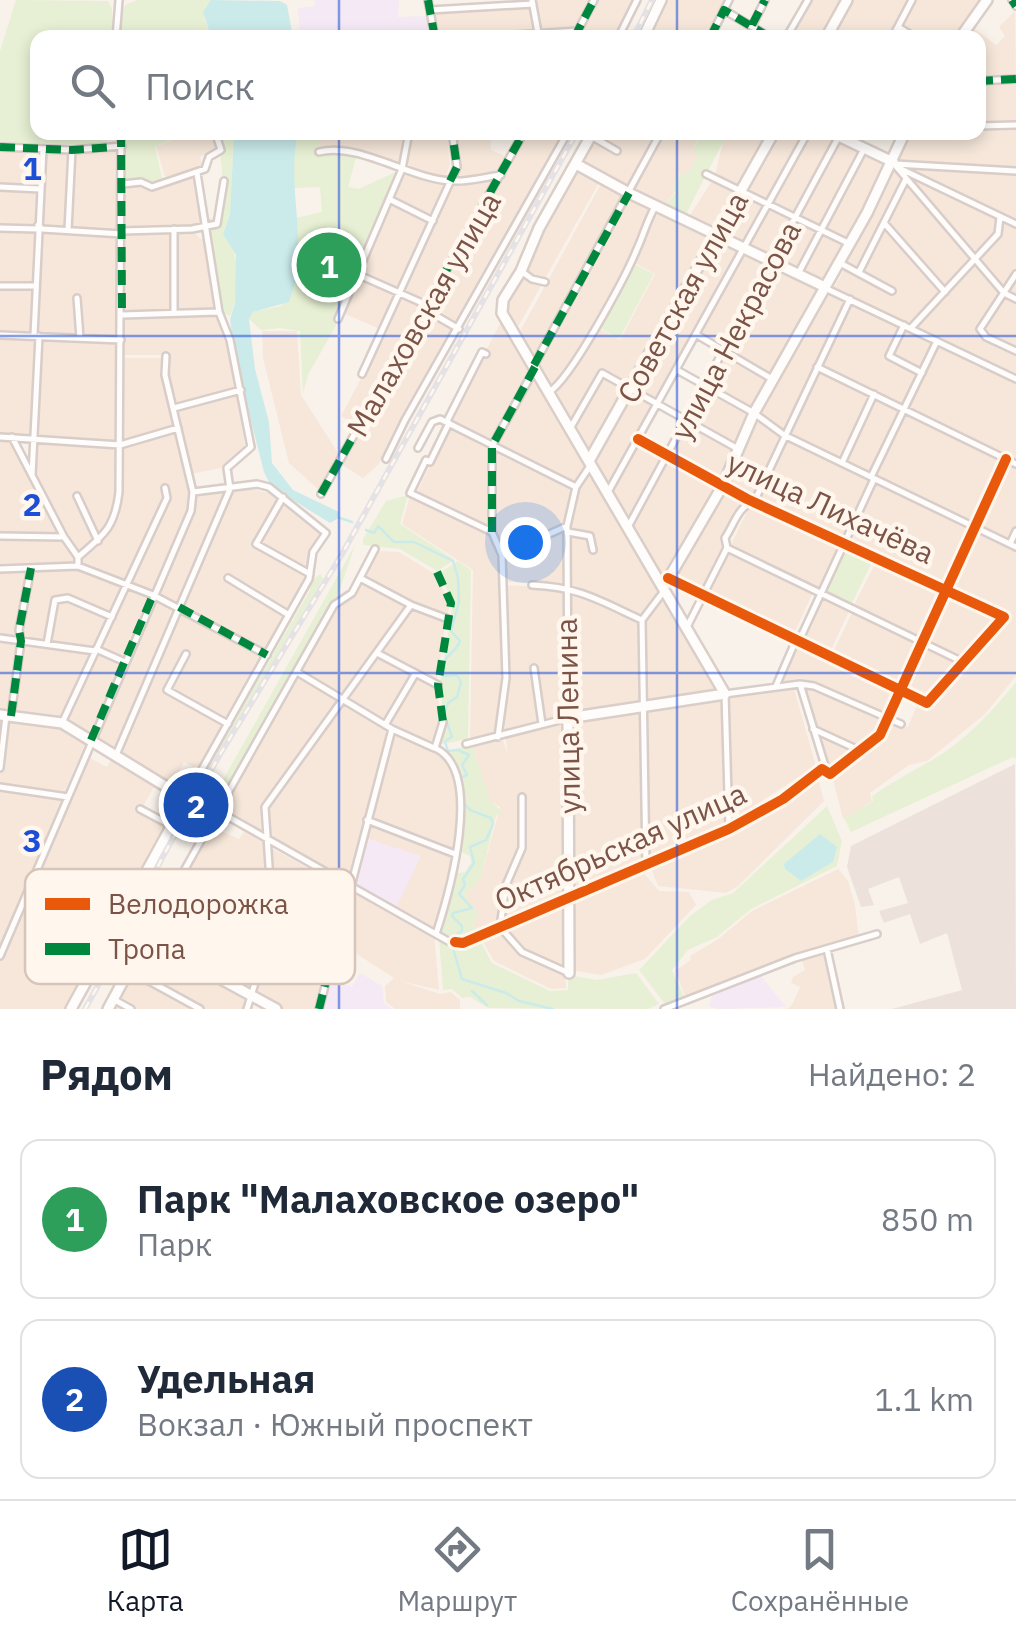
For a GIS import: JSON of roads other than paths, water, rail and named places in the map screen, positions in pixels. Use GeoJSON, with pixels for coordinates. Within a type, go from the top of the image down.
{"type":"FeatureCollection","features":[{"type":"Feature","properties":{"kind":"street"},"geometry":{"type":"LineString","coordinates":[[117,30],[120,0]]}},
{"type":"Feature","properties":{"kind":"street"},"geometry":{"type":"LineString","coordinates":[[428,0],[433,30]]}},
{"type":"Feature","properties":{"kind":"street"},"geometry":{"type":"LineString","coordinates":[[578,30],[594,0]]}},
{"type":"Feature","properties":{"kind":"street"},"geometry":{"type":"LineString","coordinates":[[622,30],[637,0]]}},
{"type":"Feature","properties":{"kind":"street"},"geometry":{"type":"LineString","coordinates":[[647,30],[661,0]]}},
{"type":"Feature","properties":{"kind":"street"},"geometry":{"type":"LineString","coordinates":[[714,30],[729,0]]}},
{"type":"Feature","properties":{"kind":"street"},"geometry":{"type":"LineString","coordinates":[[752,26],[765,0]]}},
{"type":"Feature","properties":{"kind":"street"},"geometry":{"type":"LineString","coordinates":[[791,30],[808,0]]}},
{"type":"Feature","properties":{"kind":"street"},"geometry":{"type":"LineString","coordinates":[[830,30],[847,0]]}},
{"type":"Feature","properties":{"kind":"street"},"geometry":{"type":"LineString","coordinates":[[896,30],[912,0]]}},
{"type":"Feature","properties":{"kind":"street"},"geometry":{"type":"LineString","coordinates":[[966,30],[987,0]]}},
{"type":"Feature","properties":{"kind":"street"},"geometry":{"type":"LineString","coordinates":[[430,10],[532,2],[537,30]]}},
{"type":"Feature","properties":{"kind":"street"},"geometry":{"type":"LineString","coordinates":[[724,10],[759,30]]}},
{"type":"Feature","properties":{"kind":"street"},"geometry":{"type":"LineString","coordinates":[[898,27],[903,30]]}},
{"type":"Feature","properties":{"kind":"street"},"geometry":{"type":"LineString","coordinates":[[986,81],[1016,79]]}},
{"type":"Feature","properties":{"kind":"street"},"geometry":{"type":"LineString","coordinates":[[986,126],[1016,125]]}},
{"type":"Feature","properties":{"kind":"street"},"geometry":{"type":"LineString","coordinates":[[0,147],[113,148],[120,140]]}},
{"type":"Feature","properties":{"kind":"street"},"geometry":{"type":"LineString","coordinates":[[78,557],[98,541],[116,516],[123,140]]}},
{"type":"Feature","properties":{"kind":"street"},"geometry":{"type":"LineString","coordinates":[[124,184],[141,182],[152,187],[197,174],[206,169],[209,157],[221,150],[218,140]]}},
{"type":"Feature","properties":{"kind":"street"},"geometry":{"type":"LineString","coordinates":[[338,319],[402,168],[407,140]]}},
{"type":"Feature","properties":{"kind":"street"},"geometry":{"type":"LineString","coordinates":[[362,374],[457,167],[453,140]]}},
{"type":"Feature","properties":{"kind":"street","name":"Малаховская улица"},"geometry":{"type":"LineString","coordinates":[[321,494],[520,140]]}},
{"type":"Feature","properties":{"kind":"street"},"geometry":{"type":"LineString","coordinates":[[386,459],[564,140]]}},
{"type":"Feature","properties":{"kind":"street"},"geometry":{"type":"LineString","coordinates":[[589,140],[504,300],[505,319],[725,694],[730,829]]}},
{"type":"Feature","properties":{"kind":"street"},"geometry":{"type":"LineString","coordinates":[[601,140],[617,151]]}},
{"type":"Feature","properties":{"kind":"street"},"geometry":{"type":"LineString","coordinates":[[498,737],[506,678],[502,556],[492,532],[492,446],[656,140]]}},
{"type":"Feature","properties":{"kind":"street","name":"Советская улица"},"geometry":{"type":"LineString","coordinates":[[590,463],[770,140]]}},
{"type":"Feature","properties":{"kind":"street"},"geometry":{"type":"LineString","coordinates":[[608,492],[804,140]]}},
{"type":"Feature","properties":{"kind":"street","name":"улица Некрасова"},"geometry":{"type":"LineString","coordinates":[[628,527],[834,140]]}},
{"type":"Feature","properties":{"kind":"street"},"geometry":{"type":"LineString","coordinates":[[849,140],[1016,224]]}},
{"type":"Feature","properties":{"kind":"street"},"geometry":{"type":"LineString","coordinates":[[646,866],[642,620],[723,484],[754,413],[840,263],[903,140]]}},
{"type":"Feature","properties":{"kind":"street"},"geometry":{"type":"LineString","coordinates":[[798,275],[864,148]]}},
{"type":"Feature","properties":{"kind":"street"},"geometry":{"type":"LineString","coordinates":[[32,475],[42,149]]}},
{"type":"Feature","properties":{"kind":"street"},"geometry":{"type":"LineString","coordinates":[[68,230],[72,150]]}},
{"type":"Feature","properties":{"kind":"street"},"geometry":{"type":"LineString","coordinates":[[319,152],[356,155],[450,181],[502,175]]}},
{"type":"Feature","properties":{"kind":"street"},"geometry":{"type":"LineString","coordinates":[[894,163],[1016,171]]}},
{"type":"Feature","properties":{"kind":"street"},"geometry":{"type":"LineString","coordinates":[[894,163],[1004,293],[1016,299]]}},
{"type":"Feature","properties":{"kind":"street"},"geometry":{"type":"LineString","coordinates":[[576,164],[1016,379]]}},
{"type":"Feature","properties":{"kind":"street"},"geometry":{"type":"LineString","coordinates":[[116,756],[230,489],[226,468],[251,447],[230,340],[220,312],[197,174]]}},
{"type":"Feature","properties":{"kind":"street"},"geometry":{"type":"LineString","coordinates":[[706,174],[850,244]]}},
{"type":"Feature","properties":{"kind":"street"},"geometry":{"type":"LineString","coordinates":[[860,272],[906,179]]}},
{"type":"Feature","properties":{"kind":"street"},"geometry":{"type":"LineString","coordinates":[[0,228],[122,232],[206,228],[217,224],[224,181]]}},
{"type":"Feature","properties":{"kind":"street"},"geometry":{"type":"LineString","coordinates":[[0,186],[40,189]]}},
{"type":"Feature","properties":{"kind":"street"},"geometry":{"type":"LineString","coordinates":[[389,199],[432,221]]}},
{"type":"Feature","properties":{"kind":"street"},"geometry":{"type":"LineString","coordinates":[[549,392],[562,383],[586,342],[632,260],[656,206]]}},
{"type":"Feature","properties":{"kind":"street"},"geometry":{"type":"LineString","coordinates":[[922,373],[889,356],[907,326],[945,292],[998,234],[1000,217]]}},
{"type":"Feature","properties":{"kind":"street"},"geometry":{"type":"LineString","coordinates":[[885,224],[945,292]]}},
{"type":"Feature","properties":{"kind":"street"},"geometry":{"type":"LineString","coordinates":[[174,229],[174,312]]}},
{"type":"Feature","properties":{"kind":"street"},"geometry":{"type":"LineString","coordinates":[[840,263],[892,291]]}},
{"type":"Feature","properties":{"kind":"street"},"geometry":{"type":"LineString","coordinates":[[522,270],[532,279],[545,282]]}},
{"type":"Feature","properties":{"kind":"street"},"geometry":{"type":"LineString","coordinates":[[1016,274],[980,330],[986,337],[1016,351]]}},
{"type":"Feature","properties":{"kind":"street"},"geometry":{"type":"LineString","coordinates":[[359,275],[420,302],[426,310],[458,329]]}},
{"type":"Feature","properties":{"kind":"street"},"geometry":{"type":"LineString","coordinates":[[0,286],[36,286]]}},
{"type":"Feature","properties":{"kind":"street"},"geometry":{"type":"LineString","coordinates":[[77,298],[80,338]]}},
{"type":"Feature","properties":{"kind":"street"},"geometry":{"type":"LineString","coordinates":[[686,629],[727,548],[724,538],[736,514],[755,500],[850,299]]}},
{"type":"Feature","properties":{"kind":"street"},"geometry":{"type":"LineString","coordinates":[[122,315],[220,312]]}},
{"type":"Feature","properties":{"kind":"street"},"geometry":{"type":"LineString","coordinates":[[0,334],[121,340]]}},
{"type":"Feature","properties":{"kind":"street"},"geometry":{"type":"LineString","coordinates":[[697,335],[772,379]]}},
{"type":"Feature","properties":{"kind":"street"},"geometry":{"type":"LineString","coordinates":[[776,686],[937,340]]}},
{"type":"Feature","properties":{"kind":"street"},"geometry":{"type":"LineString","coordinates":[[484,353],[430,462],[426,460],[410,493],[492,532]]}},
{"type":"Feature","properties":{"kind":"street"},"geometry":{"type":"LineString","coordinates":[[37,869],[191,510],[194,492],[165,375],[166,356]]}},
{"type":"Feature","properties":{"kind":"street"},"geometry":{"type":"LineString","coordinates":[[817,367],[1016,464]]}},
{"type":"Feature","properties":{"kind":"street"},"geometry":{"type":"LineString","coordinates":[[676,370],[754,413],[784,435],[1013,546],[1016,532]]}},
{"type":"Feature","properties":{"kind":"street"},"geometry":{"type":"LineString","coordinates":[[570,428],[602,373],[738,448]]}},
{"type":"Feature","properties":{"kind":"street"},"geometry":{"type":"LineString","coordinates":[[174,408],[241,390]]}},
{"type":"Feature","properties":{"kind":"street"},"geometry":{"type":"LineString","coordinates":[[842,462],[874,394]]}},
{"type":"Feature","properties":{"kind":"street"},"geometry":{"type":"LineString","coordinates":[[418,448],[432,422],[440,419],[576,487]]}},
{"type":"Feature","properties":{"kind":"street"},"geometry":{"type":"LineString","coordinates":[[0,437],[120,445],[178,428]]}},
{"type":"Feature","properties":{"kind":"street"},"geometry":{"type":"LineString","coordinates":[[12,438],[78,557],[78,566]]}},
{"type":"Feature","properties":{"kind":"street","name":"улица Лихачёва"},"geometry":{"type":"LineString","coordinates":[[638,439],[755,500],[1004,617],[962,662]]}},
{"type":"Feature","properties":{"kind":"street","name":"Октябрьская улица"},"geometry":{"type":"LineString","coordinates":[[355,891],[436,934],[462,943],[730,829],[783,800],[826,769],[830,774],[880,736],[1006,459]]}},
{"type":"Feature","properties":{"kind":"street","name":"улица Ленина"},"geometry":{"type":"LineString","coordinates":[[568,973],[565,586],[568,529],[576,487],[590,463]]}},
{"type":"Feature","properties":{"kind":"street"},"geometry":{"type":"LineString","coordinates":[[148,869],[289,615],[310,574],[312,552],[326,534],[283,496],[257,484],[194,492]]}},
{"type":"Feature","properties":{"kind":"street"},"geometry":{"type":"LineString","coordinates":[[62,724],[167,498],[165,488]]}},
{"type":"Feature","properties":{"kind":"street"},"geometry":{"type":"LineString","coordinates":[[77,496],[98,541]]}},
{"type":"Feature","properties":{"kind":"street"},"geometry":{"type":"LineString","coordinates":[[283,496],[256,544],[310,574]]}},
{"type":"Feature","properties":{"kind":"street"},"geometry":{"type":"LineString","coordinates":[[528,544],[568,529],[590,536],[593,550]]}},
{"type":"Feature","properties":{"kind":"street"},"geometry":{"type":"LineString","coordinates":[[0,536],[64,537]]}},
{"type":"Feature","properties":{"kind":"street"},"geometry":{"type":"LineString","coordinates":[[665,586],[703,595],[927,703],[962,662],[727,548]]}},
{"type":"Feature","properties":{"kind":"street"},"geometry":{"type":"LineString","coordinates":[[186,869],[334,605],[352,594],[375,550]]}},
{"type":"Feature","properties":{"kind":"street"},"geometry":{"type":"LineString","coordinates":[[0,569],[78,566],[179,607],[267,655]]}},
{"type":"Feature","properties":{"kind":"street"},"geometry":{"type":"LineString","coordinates":[[0,768],[30,568]]}},
{"type":"Feature","properties":{"kind":"street"},"geometry":{"type":"LineString","coordinates":[[228,578],[289,615]]}},
{"type":"Feature","properties":{"kind":"street"},"geometry":{"type":"LineString","coordinates":[[360,578],[410,605],[448,619]]}},
{"type":"Feature","properties":{"kind":"street"},"geometry":{"type":"LineString","coordinates":[[532,585],[565,586],[642,620]]}},
{"type":"Feature","properties":{"kind":"street"},"geometry":{"type":"LineString","coordinates":[[46,644],[55,600],[68,598],[112,617]]}},
{"type":"Feature","properties":{"kind":"street"},"geometry":{"type":"LineString","coordinates":[[268,869],[264,806],[410,605]]}},
{"type":"Feature","properties":{"kind":"street"},"geometry":{"type":"LineString","coordinates":[[0,638],[95,650],[125,662]]}},
{"type":"Feature","properties":{"kind":"street"},"geometry":{"type":"LineString","coordinates":[[376,653],[438,685]]}},
{"type":"Feature","properties":{"kind":"street"},"geometry":{"type":"LineString","coordinates":[[186,654],[168,690],[228,724]]}},
{"type":"Feature","properties":{"kind":"street"},"geometry":{"type":"LineString","coordinates":[[534,668],[542,724]]}},
{"type":"Feature","properties":{"kind":"street"},"geometry":{"type":"LineString","coordinates":[[297,672],[388,727],[440,749],[455,767],[462,816],[452,881],[436,934]]}},
{"type":"Feature","properties":{"kind":"street"},"geometry":{"type":"LineString","coordinates":[[354,869],[388,727],[415,676]]}},
{"type":"Feature","properties":{"kind":"street"},"geometry":{"type":"LineString","coordinates":[[466,744],[568,718],[800,684],[814,686],[901,724]]}},
{"type":"Feature","properties":{"kind":"street"},"geometry":{"type":"LineString","coordinates":[[800,684],[826,769]]}},
{"type":"Feature","properties":{"kind":"street"},"geometry":{"type":"LineString","coordinates":[[6,716],[62,724],[173,791],[181,805]]}},
{"type":"Feature","properties":{"kind":"street"},"geometry":{"type":"LineString","coordinates":[[435,748],[443,722]]}},
{"type":"Feature","properties":{"kind":"street"},"geometry":{"type":"LineString","coordinates":[[813,728],[862,752]]}},
{"type":"Feature","properties":{"kind":"street"},"geometry":{"type":"LineString","coordinates":[[0,787],[68,797]]}},
{"type":"Feature","properties":{"kind":"street"},"geometry":{"type":"LineString","coordinates":[[522,798],[522,848],[506,885],[500,927],[522,952],[568,973]]}},
{"type":"Feature","properties":{"kind":"street"},"geometry":{"type":"LineString","coordinates":[[140,809],[172,826]]}},
{"type":"Feature","properties":{"kind":"street","name":"Октябрьская улица"},"geometry":{"type":"LineString","coordinates":[[218,811],[315,869]]}},
{"type":"Feature","properties":{"kind":"street"},"geometry":{"type":"LineString","coordinates":[[367,820],[455,854]]}},
{"type":"Feature","properties":{"kind":"street"},"geometry":{"type":"LineString","coordinates":[[0,956],[25,896]]}},
{"type":"Feature","properties":{"kind":"street"},"geometry":{"type":"LineString","coordinates":[[664,1009],[826,948],[877,934]]}},
{"type":"Feature","properties":{"kind":"street"},"geometry":{"type":"LineString","coordinates":[[826,948],[840,1009]]}},
{"type":"Feature","properties":{"kind":"street"},"geometry":{"type":"LineString","coordinates":[[71,1009],[85,984]]}},
{"type":"Feature","properties":{"kind":"street"},"geometry":{"type":"LineString","coordinates":[[108,1009],[122,984]]}},
{"type":"Feature","properties":{"kind":"street"},"geometry":{"type":"LineString","coordinates":[[154,984],[200,1009]]}},
{"type":"Feature","properties":{"kind":"street"},"geometry":{"type":"LineString","coordinates":[[229,984],[276,1009]]}},
{"type":"Feature","properties":{"kind":"street"},"geometry":{"type":"LineString","coordinates":[[247,1009],[255,984]]}},
{"type":"Feature","properties":{"kind":"street"},"geometry":{"type":"LineString","coordinates":[[319,1009],[325,984]]}},
{"type":"Feature","properties":{"kind":"street"},"geometry":{"type":"LineString","coordinates":[[114,999],[131,1009]]}},
{"type":"Feature","properties":{"kind":"water"},"geometry":{"type":"Polygon","coordinates":[[[211,0],[280,1],[287,5],[292,30],[209,30],[203,12],[211,0]]]}},
{"type":"Feature","properties":{"kind":"water"},"geometry":{"type":"Polygon","coordinates":[[[234,140],[297,140],[295,281],[289,302],[253,312],[249,319],[255,369],[269,422],[272,463],[293,490],[339,512],[339,518],[330,523],[270,484],[264,472],[236,362],[230,319],[235,303],[236,255],[223,234],[230,214],[234,140]]]}},
{"type":"Feature","properties":{"kind":"water"},"geometry":{"type":"Polygon","coordinates":[[[820,834],[837,847],[833,862],[801,881],[784,864],[820,834]]]}},
{"type":"Feature","properties":{"kind":"waterway"},"geometry":{"type":"LineString","coordinates":[[340,518],[352,522]]}},
{"type":"Feature","properties":{"kind":"waterway"},"geometry":{"type":"LineString","coordinates":[[366,530],[374,533],[378,526],[394,542],[414,542],[453,561],[459,602],[451,631],[460,641],[446,659],[444,676],[457,675],[461,682],[457,697],[448,703],[444,714],[452,737],[445,741],[448,751],[469,755],[462,765],[467,775],[460,778],[461,786]]}},
{"type":"Feature","properties":{"kind":"waterway"},"geometry":{"type":"LineString","coordinates":[[464,803],[470,810],[491,818],[493,824],[486,840],[470,847],[474,863],[459,894],[472,908],[452,916],[462,926],[462,931],[450,938],[462,979],[519,1001],[553,1009]]}},
{"type":"Feature","properties":{"kind":"waterway"},"geometry":{"type":"LineString","coordinates":[[472,991],[487,1005]]}},
{"type":"Feature","properties":{"kind":"railway"},"geometry":{"type":"LineString","coordinates":[[637,30],[652,0]]}},
{"type":"Feature","properties":{"kind":"railway"},"geometry":{"type":"LineString","coordinates":[[157,869],[219,756],[342,554],[573,140]]}},
{"type":"Feature","properties":{"kind":"railway"},"geometry":{"type":"LineString","coordinates":[[85,1009],[99,984]]}},
{"type":"Feature","properties":{"kind":"place","name":"Парк \"Малаховское озеро\""},"geometry":{"type":"Point","coordinates":[329,265]}},
{"type":"Feature","properties":{"kind":"place","name":"Удельная"},"geometry":{"type":"Point","coordinates":[196,805]}}]}
